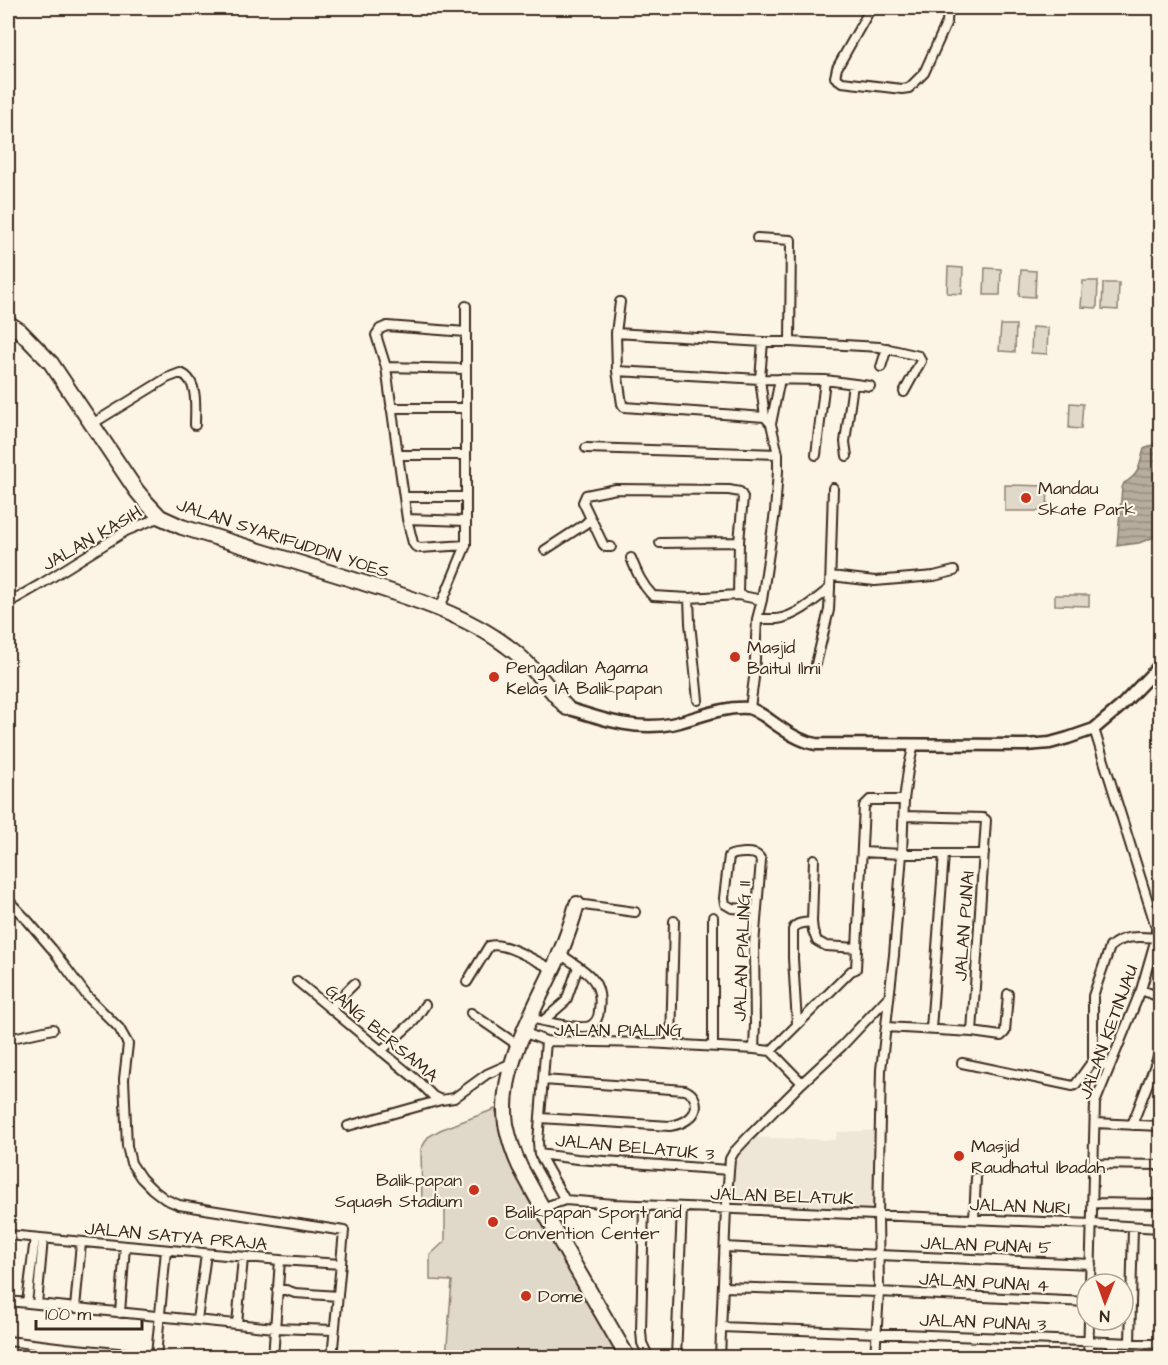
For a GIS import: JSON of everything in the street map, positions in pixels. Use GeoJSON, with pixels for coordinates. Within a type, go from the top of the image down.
{"type":"FeatureCollection","features":[{"type":"Feature","properties":{"kind":"highway","name":"JALAN SYARIFUDDIN YOES"},"geometry":{"type":"LineString","coordinates":[[8,323],[20,331],[51,363],[136,490],[160,516],[182,527],[384,589],[468,623],[517,654],[567,708]]}},
{"type":"Feature","properties":{"kind":"highway"},"geometry":{"type":"LineString","coordinates":[[577,904],[570,929],[552,969],[537,1019],[524,1032],[512,1063],[506,1090],[507,1125],[520,1167],[628,1358]]}},
{"type":"Feature","properties":{"kind":"street"},"geometry":{"type":"LineString","coordinates":[[870,8],[837,68],[835,77],[842,82],[902,89],[909,88],[924,73],[947,22],[948,8]]}},
{"type":"Feature","properties":{"kind":"street"},"geometry":{"type":"LineString","coordinates":[[758,238],[791,240],[790,342]]}},
{"type":"Feature","properties":{"kind":"street"},"geometry":{"type":"LineString","coordinates":[[620,302],[616,333],[617,371],[622,404],[626,408],[768,420]]}},
{"type":"Feature","properties":{"kind":"street"},"geometry":{"type":"LineString","coordinates":[[439,610],[466,545],[466,306]]}},
{"type":"Feature","properties":{"kind":"street"},"geometry":{"type":"LineString","coordinates":[[466,332],[387,326],[382,327],[376,335],[386,367],[407,519],[413,543],[420,548],[466,545]]}},
{"type":"Feature","properties":{"kind":"street"},"geometry":{"type":"LineString","coordinates":[[616,333],[887,348],[921,358],[904,392]]}},
{"type":"Feature","properties":{"kind":"street"},"geometry":{"type":"LineString","coordinates":[[750,708],[757,619],[775,512],[778,471],[777,454],[760,379],[763,342]]}},
{"type":"Feature","properties":{"kind":"street"},"geometry":{"type":"LineString","coordinates":[[881,367],[887,348]]}},
{"type":"Feature","properties":{"kind":"street"},"geometry":{"type":"LineString","coordinates":[[386,367],[466,369]]}},
{"type":"Feature","properties":{"kind":"street"},"geometry":{"type":"LineString","coordinates":[[617,371],[760,379],[825,380],[870,386]]}},
{"type":"Feature","properties":{"kind":"street"},"geometry":{"type":"LineString","coordinates":[[92,424],[167,378],[180,373],[188,376],[192,383],[195,394],[195,425]]}},
{"type":"Feature","properties":{"kind":"street"},"geometry":{"type":"LineString","coordinates":[[768,420],[780,379]]}},
{"type":"Feature","properties":{"kind":"street"},"geometry":{"type":"LineString","coordinates":[[816,455],[825,380]]}},
{"type":"Feature","properties":{"kind":"street"},"geometry":{"type":"LineString","coordinates":[[847,456],[845,441],[853,384]]}},
{"type":"Feature","properties":{"kind":"street"},"geometry":{"type":"LineString","coordinates":[[391,408],[466,408]]}},
{"type":"Feature","properties":{"kind":"street"},"geometry":{"type":"LineString","coordinates":[[586,448],[777,454]]}},
{"type":"Feature","properties":{"kind":"street"},"geometry":{"type":"LineString","coordinates":[[398,455],[465,455]]}},
{"type":"Feature","properties":{"kind":"street"},"geometry":{"type":"LineString","coordinates":[[816,664],[829,610],[833,488]]}},
{"type":"Feature","properties":{"kind":"street"},"geometry":{"type":"LineString","coordinates":[[611,547],[603,544],[590,519],[583,502],[586,495],[616,489],[740,492],[743,497],[738,595]]}},
{"type":"Feature","properties":{"kind":"street"},"geometry":{"type":"LineString","coordinates":[[405,497],[465,497]]}},
{"type":"Feature","properties":{"kind":"street","name":"JALAN KASIH"},"geometry":{"type":"LineString","coordinates":[[8,603],[126,531],[160,516]]}},
{"type":"Feature","properties":{"kind":"street"},"geometry":{"type":"LineString","coordinates":[[407,519],[465,520]]}},
{"type":"Feature","properties":{"kind":"street"},"geometry":{"type":"LineString","coordinates":[[546,550],[590,519]]}},
{"type":"Feature","properties":{"kind":"street"},"geometry":{"type":"LineString","coordinates":[[660,543],[739,542]]}},
{"type":"Feature","properties":{"kind":"street"},"geometry":{"type":"LineString","coordinates":[[631,558],[638,576],[653,596],[689,598],[738,595],[762,600]]}},
{"type":"Feature","properties":{"kind":"street"},"geometry":{"type":"LineString","coordinates":[[831,576],[875,581],[934,576],[954,571]]}},
{"type":"Feature","properties":{"kind":"street"},"geometry":{"type":"LineString","coordinates":[[757,619],[778,619],[794,614],[811,604],[830,588]]}},
{"type":"Feature","properties":{"kind":"street"},"geometry":{"type":"LineString","coordinates":[[689,598],[698,700]]}},
{"type":"Feature","properties":{"kind":"street"},"geometry":{"type":"LineString","coordinates":[[567,708],[613,722],[643,727],[672,724],[725,710],[750,708],[808,743],[1036,745],[1094,729],[1120,707],[1161,665]]}},
{"type":"Feature","properties":{"kind":"street","name":"JALAN KETINJAU"},"geometry":{"type":"LineString","coordinates":[[1091,1272],[1096,1099],[1141,990],[1158,938],[1094,729]]}},
{"type":"Feature","properties":{"kind":"street"},"geometry":{"type":"LineString","coordinates":[[875,1358],[879,1292],[881,1070],[894,955],[904,800],[914,744]]}},
{"type":"Feature","properties":{"kind":"street"},"geometry":{"type":"LineString","coordinates":[[802,1083],[771,1051],[851,971],[856,969],[864,806],[870,800],[904,800]]}},
{"type":"Feature","properties":{"kind":"street","name":"JALAN PUNAI"},"geometry":{"type":"LineString","coordinates":[[904,816],[986,819],[972,1032]]}},
{"type":"Feature","properties":{"kind":"street"},"geometry":{"type":"LineString","coordinates":[[862,852],[984,854]]}},
{"type":"Feature","properties":{"kind":"street","name":"JALAN PIALING II"},"geometry":{"type":"LineString","coordinates":[[754,1049],[754,945],[760,860],[755,854],[735,853],[729,856],[725,904],[732,908],[756,910]]}},
{"type":"Feature","properties":{"kind":"street"},"geometry":{"type":"LineString","coordinates":[[931,1029],[944,854]]}},
{"type":"Feature","properties":{"kind":"street"},"geometry":{"type":"LineString","coordinates":[[814,859],[812,922],[817,941],[820,944],[857,948]]}},
{"type":"Feature","properties":{"kind":"street"},"geometry":{"type":"LineString","coordinates":[[8,900],[43,939],[87,996],[119,1028],[128,1044],[124,1079],[127,1146],[131,1163],[152,1189],[165,1199],[179,1205],[344,1231],[332,1358]]}},
{"type":"Feature","properties":{"kind":"street"},"geometry":{"type":"LineString","coordinates":[[577,904],[634,912]]}},
{"type":"Feature","properties":{"kind":"street"},"geometry":{"type":"LineString","coordinates":[[713,916],[713,1047]]}},
{"type":"Feature","properties":{"kind":"street"},"geometry":{"type":"LineString","coordinates":[[671,1044],[674,921]]}},
{"type":"Feature","properties":{"kind":"street"},"geometry":{"type":"LineString","coordinates":[[797,1024],[793,930],[797,924],[812,922]]}},
{"type":"Feature","properties":{"kind":"street"},"geometry":{"type":"LineString","coordinates":[[962,1063],[1074,1086],[1094,1059],[1093,996],[1110,947],[1116,941],[1132,937],[1158,938]]}},
{"type":"Feature","properties":{"kind":"street"},"geometry":{"type":"LineString","coordinates":[[467,982],[489,946],[493,944],[509,948],[552,969]]}},
{"type":"Feature","properties":{"kind":"street"},"geometry":{"type":"LineString","coordinates":[[537,1019],[579,1027],[590,1026],[599,1015],[601,1000],[592,976],[560,954]]}},
{"type":"Feature","properties":{"kind":"street"},"geometry":{"type":"LineString","coordinates":[[537,1019],[566,1001],[578,967]]}},
{"type":"Feature","properties":{"kind":"street","name":"GANG BERSAMA"},"geometry":{"type":"LineString","coordinates":[[297,981],[433,1096],[441,1100],[454,1098],[488,1074],[512,1063]]}},
{"type":"Feature","properties":{"kind":"street"},"geometry":{"type":"LineString","coordinates":[[330,1008],[354,984]]}},
{"type":"Feature","properties":{"kind":"street"},"geometry":{"type":"LineString","coordinates":[[1141,990],[1161,997]]}},
{"type":"Feature","properties":{"kind":"street"},"geometry":{"type":"LineString","coordinates":[[886,1027],[1001,1036],[1005,1032],[1008,994]]}},
{"type":"Feature","properties":{"kind":"street"},"geometry":{"type":"LineString","coordinates":[[720,1358],[730,1159],[734,1152],[842,1046],[889,996]]}},
{"type":"Feature","properties":{"kind":"street"},"geometry":{"type":"LineString","coordinates":[[381,1052],[414,1021],[425,1005]]}},
{"type":"Feature","properties":{"kind":"street"},"geometry":{"type":"LineString","coordinates":[[471,1013],[519,1046]]}},
{"type":"Feature","properties":{"kind":"street"},"geometry":{"type":"LineString","coordinates":[[8,1040],[53,1029]]}},
{"type":"Feature","properties":{"kind":"street"},"geometry":{"type":"LineString","coordinates":[[524,1032],[546,1041]]}},
{"type":"Feature","properties":{"kind":"street","name":"JALAN PIALING"},"geometry":{"type":"LineString","coordinates":[[539,1154],[546,1041],[671,1044],[771,1051]]}},
{"type":"Feature","properties":{"kind":"street"},"geometry":{"type":"LineString","coordinates":[[1131,1125],[1161,1052]]}},
{"type":"Feature","properties":{"kind":"street"},"geometry":{"type":"LineString","coordinates":[[1094,1059],[1109,1067]]}},
{"type":"Feature","properties":{"kind":"street"},"geometry":{"type":"LineString","coordinates":[[540,1118],[670,1126],[689,1119],[695,1113],[696,1103],[694,1096],[684,1090],[543,1080]]}},
{"type":"Feature","properties":{"kind":"street"},"geometry":{"type":"LineString","coordinates":[[348,1126],[441,1100]]}},
{"type":"Feature","properties":{"kind":"street"},"geometry":{"type":"LineString","coordinates":[[1095,1123],[1161,1126]]}},
{"type":"Feature","properties":{"kind":"street"},"geometry":{"type":"LineString","coordinates":[[539,1154],[565,1200]]}},
{"type":"Feature","properties":{"kind":"street","name":"JALAN BELATUK 3"},"geometry":{"type":"LineString","coordinates":[[539,1154],[729,1170]]}},
{"type":"Feature","properties":{"kind":"street"},"geometry":{"type":"LineString","coordinates":[[1094,1164],[1161,1165]]}},
{"type":"Feature","properties":{"kind":"street"},"geometry":{"type":"LineString","coordinates":[[974,1219],[976,1178]]}},
{"type":"Feature","properties":{"kind":"street","name":"JALAN BELATUK"},"geometry":{"type":"LineString","coordinates":[[542,1208],[565,1200],[878,1215]]}},
{"type":"Feature","properties":{"kind":"street"},"geometry":{"type":"LineString","coordinates":[[1093,1203],[1161,1204]]}},
{"type":"Feature","properties":{"kind":"street"},"geometry":{"type":"LineString","coordinates":[[644,1205],[641,1331],[642,1343],[649,1358]]}},
{"type":"Feature","properties":{"kind":"street"},"geometry":{"type":"LineString","coordinates":[[676,1358],[682,1207]]}},
{"type":"Feature","properties":{"kind":"street","name":"JALAN NURI"},"geometry":{"type":"LineString","coordinates":[[878,1215],[1161,1228]]}},
{"type":"Feature","properties":{"kind":"street"},"geometry":{"type":"LineString","coordinates":[[1130,1343],[1133,1227]]}},
{"type":"Feature","properties":{"kind":"street","name":"JALAN SATYA PRAJA"},"geometry":{"type":"LineString","coordinates":[[8,1235],[280,1260],[273,1358]]}},
{"type":"Feature","properties":{"kind":"street"},"geometry":{"type":"LineString","coordinates":[[27,1303],[39,1238]]}},
{"type":"Feature","properties":{"kind":"street"},"geometry":{"type":"LineString","coordinates":[[37,1304],[39,1238]]}},
{"type":"Feature","properties":{"kind":"street"},"geometry":{"type":"LineString","coordinates":[[75,1308],[81,1243]]}},
{"type":"Feature","properties":{"kind":"street"},"geometry":{"type":"LineString","coordinates":[[120,1312],[124,1246]]}},
{"type":"Feature","properties":{"kind":"street","name":"JALAN PUNAI 5"},"geometry":{"type":"LineString","coordinates":[[725,1247],[1091,1264]]}},
{"type":"Feature","properties":{"kind":"street"},"geometry":{"type":"LineString","coordinates":[[156,1356],[166,1250]]}},
{"type":"Feature","properties":{"kind":"street"},"geometry":{"type":"LineString","coordinates":[[197,1320],[206,1254]]}},
{"type":"Feature","properties":{"kind":"street"},"geometry":{"type":"LineString","coordinates":[[237,1324],[243,1258]]}},
{"type":"Feature","properties":{"kind":"street"},"geometry":{"type":"LineString","coordinates":[[280,1260],[341,1264]]}},
{"type":"Feature","properties":{"kind":"street","name":"JALAN PUNAI 4"},"geometry":{"type":"LineString","coordinates":[[723,1287],[1075,1301]]}},
{"type":"Feature","properties":{"kind":"street"},"geometry":{"type":"LineString","coordinates":[[277,1290],[338,1296]]}},
{"type":"Feature","properties":{"kind":"street"},"geometry":{"type":"LineString","coordinates":[[8,1301],[275,1328],[334,1330]]}},
{"type":"Feature","properties":{"kind":"street","name":"JALAN PUNAI 3"},"geometry":{"type":"LineString","coordinates":[[721,1327],[1161,1344]]}},
{"type":"Feature","properties":{"kind":"street"},"geometry":{"type":"LineString","coordinates":[[1088,1358],[1089,1332]]}},
{"type":"Feature","properties":{"kind":"street"},"geometry":{"type":"LineString","coordinates":[[8,1341],[170,1358]]}},
{"type":"Feature","properties":{"kind":"shaded area"},"geometry":{"type":"Polygon","coordinates":[[[948,267],[963,268],[962,294],[947,293],[948,267]]]}},
{"type":"Feature","properties":{"kind":"shaded area"},"geometry":{"type":"Polygon","coordinates":[[[985,268],[1001,269],[1000,295],[984,295],[985,268]]]}},
{"type":"Feature","properties":{"kind":"shaded area"},"geometry":{"type":"Polygon","coordinates":[[[1021,270],[1036,271],[1035,297],[1019,296],[1021,270]]]}},
{"type":"Feature","properties":{"kind":"shaded area"},"geometry":{"type":"Polygon","coordinates":[[[1083,281],[1098,281],[1097,308],[1081,307],[1083,281]]]}},
{"type":"Feature","properties":{"kind":"shaded area"},"geometry":{"type":"Polygon","coordinates":[[[1103,283],[1119,283],[1118,310],[1102,309],[1103,283]]]}},
{"type":"Feature","properties":{"kind":"shaded area"},"geometry":{"type":"Polygon","coordinates":[[[1001,325],[1016,325],[1015,352],[999,351],[1001,325]]]}},
{"type":"Feature","properties":{"kind":"shaded area"},"geometry":{"type":"Polygon","coordinates":[[[1032,327],[1048,328],[1047,354],[1031,353],[1032,327]]]}},
{"type":"Feature","properties":{"kind":"shaded area"},"geometry":{"type":"Polygon","coordinates":[[[1070,403],[1083,404],[1081,429],[1069,428],[1070,403]]]}},
{"type":"Feature","properties":{"kind":"shaded area"},"geometry":{"type":"Polygon","coordinates":[[[1160,441],[1160,535],[1139,543],[1117,546],[1124,483],[1136,473],[1144,449],[1160,441]]]}},
{"type":"Feature","properties":{"kind":"shaded area","name":"Mandau Skate Park"},"geometry":{"type":"Polygon","coordinates":[[[1005,485],[1048,486],[1047,511],[1005,511],[1005,485]]]}},
{"type":"Feature","properties":{"kind":"shaded area"},"geometry":{"type":"Polygon","coordinates":[[[1055,595],[1089,595],[1089,606],[1055,605],[1055,595]]]}},
{"type":"Feature","properties":{"kind":"shaded area","name":"Balikpapan Sport and Convention Center"},"geometry":{"type":"Polygon","coordinates":[[[495,1109],[524,1192],[620,1357],[446,1357],[452,1281],[430,1280],[430,1255],[445,1241],[445,1203],[422,1202],[421,1149],[428,1137],[440,1130],[495,1109]]]}},
{"type":"Feature","properties":{"kind":"shaded area"},"geometry":{"type":"Polygon","coordinates":[[[880,1130],[877,1212],[729,1205],[733,1160],[748,1137],[833,1140],[836,1139],[837,1132],[880,1130]]]}},
{"type":"Feature","properties":{"kind":"place","name":"Mandau Skate Park"},"geometry":{"type":"Point","coordinates":[1026,498]}},
{"type":"Feature","properties":{"kind":"place","name":"Masjid Baitul Ilmi"},"geometry":{"type":"Point","coordinates":[735,657]}},
{"type":"Feature","properties":{"kind":"place","name":"Pengadilan Agama Kelas IA Balikpapan"},"geometry":{"type":"Point","coordinates":[494,677]}},
{"type":"Feature","properties":{"kind":"place","name":"Masjid Raudhatul Ibadah"},"geometry":{"type":"Point","coordinates":[959,1156]}},
{"type":"Feature","properties":{"kind":"place","name":"Balikpapan Squash Stadium"},"geometry":{"type":"Point","coordinates":[474,1190]}},
{"type":"Feature","properties":{"kind":"place","name":"Balikpapan Sport and Convention Center"},"geometry":{"type":"Point","coordinates":[493,1222]}},
{"type":"Feature","properties":{"kind":"place","name":"Dome"},"geometry":{"type":"Point","coordinates":[526,1296]}}]}
